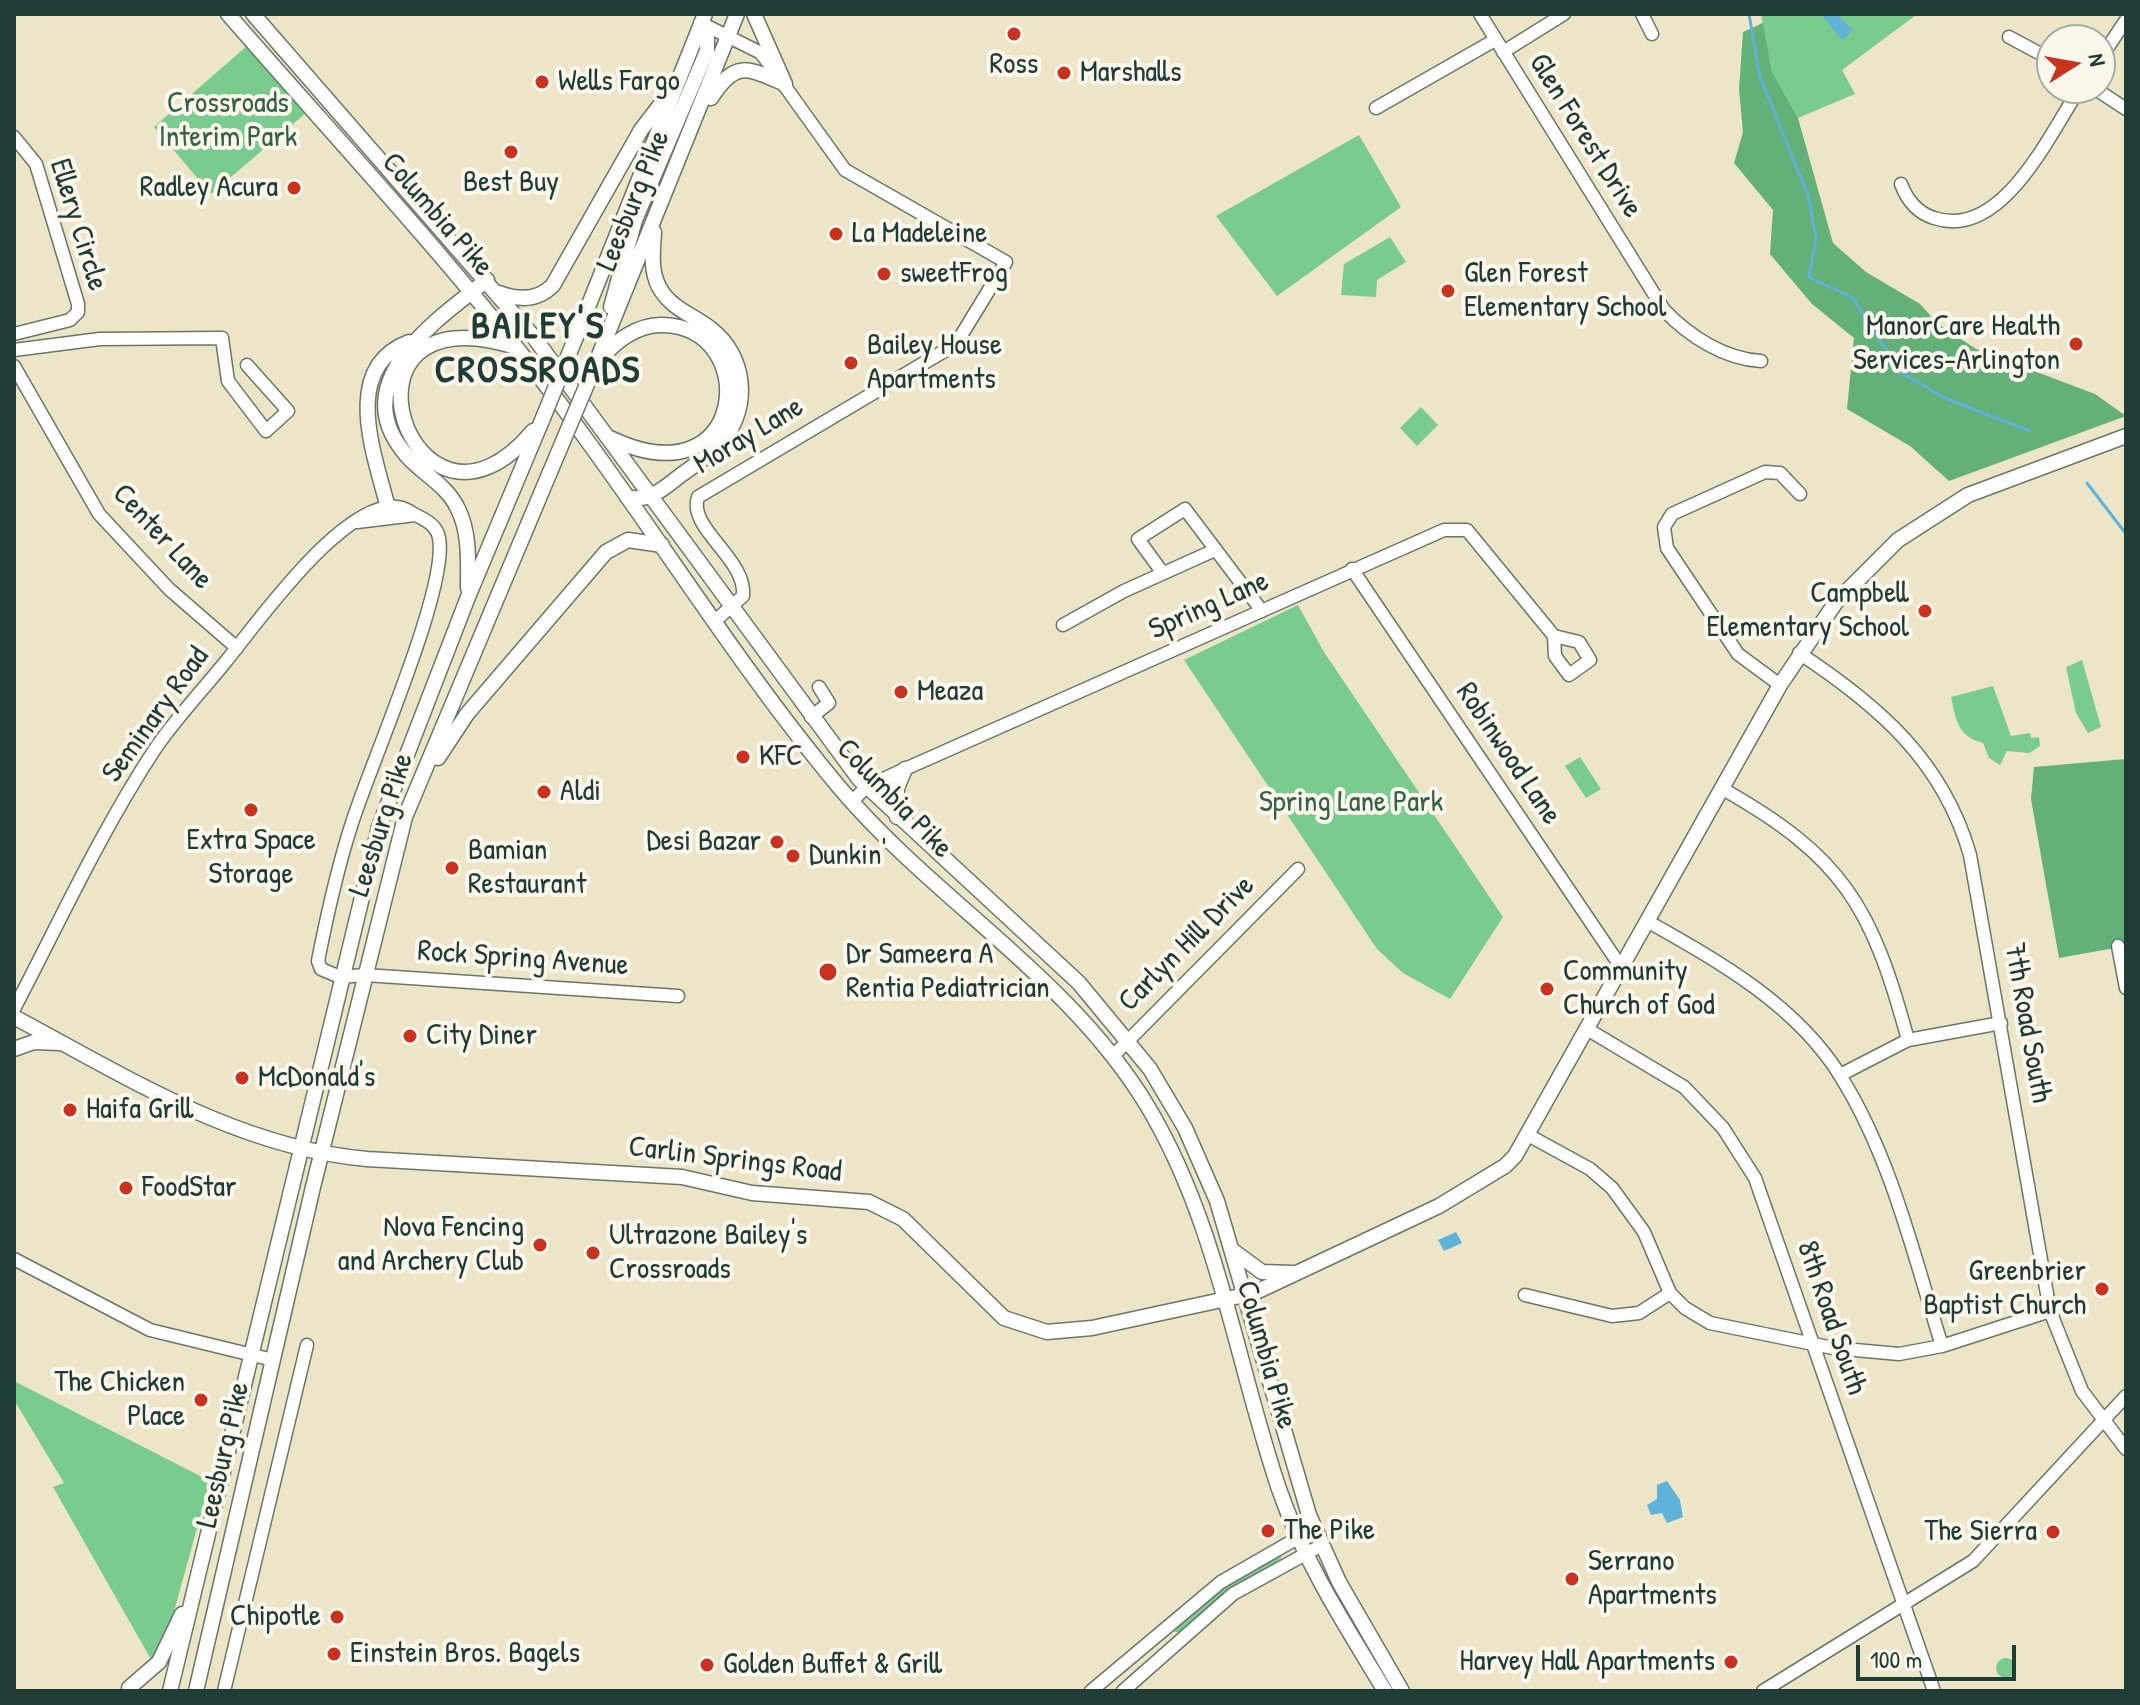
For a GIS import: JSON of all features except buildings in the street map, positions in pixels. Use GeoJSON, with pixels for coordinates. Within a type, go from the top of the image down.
{"type":"FeatureCollection","features":[{"type":"Feature","properties":{"kind":"main road","name":"Columbia Pike"},"geometry":{"type":"LineString","coordinates":[[228,14],[516,347],[852,802],[1042,979],[1113,1056],[1147,1106],[1178,1165],[1225,1302],[1263,1441],[1302,1546],[1385,1691]]}},
{"type":"Feature","properties":{"kind":"main road","name":"Columbia Pike"},"geometry":{"type":"LineString","coordinates":[[253,14],[497,292],[609,438],[811,717],[866,787],[1071,975],[1129,1039],[1169,1098],[1195,1148],[1232,1250],[1279,1417],[1315,1528],[1355,1612],[1402,1691]]}},
{"type":"Feature","properties":{"kind":"main road","name":"Leesburg Pike"},"geometry":{"type":"LineString","coordinates":[[196,1691],[321,1152],[405,817],[606,345],[737,14]]}},
{"type":"Feature","properties":{"kind":"main road"},"geometry":{"type":"LineString","coordinates":[[754,14],[785,84]]}},
{"type":"Feature","properties":{"kind":"main road"},"geometry":{"type":"LineString","coordinates":[[606,345],[635,220],[707,51],[703,19]]}},
{"type":"Feature","properties":{"kind":"main road","name":"Leesburg Pike"},"geometry":{"type":"LineString","coordinates":[[170,1691],[340,977],[379,827],[468,597],[703,19]]}},
{"type":"Feature","properties":{"kind":"main road"},"geometry":{"type":"LineString","coordinates":[[694,125],[723,80],[735,71],[753,70],[785,84]]}},
{"type":"Feature","properties":{"kind":"main road"},"geometry":{"type":"LineString","coordinates":[[497,292],[530,297],[544,293],[553,285],[641,130],[675,87]]}},
{"type":"Feature","properties":{"kind":"main road"},"geometry":{"type":"LineString","coordinates":[[627,497],[652,496],[724,439],[738,414],[742,389],[736,362],[722,339],[674,307],[658,284],[652,263],[656,220]]}},
{"type":"Feature","properties":{"kind":"main road"},"geometry":{"type":"LineString","coordinates":[[468,597],[466,536],[458,508],[446,490],[407,456],[391,430],[388,392],[393,369],[417,339],[487,280]]}},
{"type":"Feature","properties":{"kind":"main road"},"geometry":{"type":"LineString","coordinates":[[606,345],[648,326],[683,328],[715,351],[728,388],[718,424],[698,445],[682,453],[652,454],[609,438]]}},
{"type":"Feature","properties":{"kind":"main road"},"geometry":{"type":"LineString","coordinates":[[516,347],[470,335],[433,343],[414,361],[402,384],[400,407],[405,428],[428,458],[451,468],[475,469],[501,461],[520,446],[543,418]]}},
{"type":"Feature","properties":{"kind":"main road"},"geometry":{"type":"LineString","coordinates":[[388,508],[367,418],[368,390],[373,374],[387,353],[417,339]]}},
{"type":"Feature","properties":{"kind":"main road","name":"Carlin Springs Road"},"geometry":{"type":"LineString","coordinates":[[14,1017],[208,1118],[321,1152],[367,1159],[682,1177],[752,1193],[869,1202],[903,1219],[1004,1318],[1032,1330],[1067,1332],[1245,1297],[1467,1191],[1505,1166],[1528,1135],[1799,653],[1853,583],[1890,547],[1968,495],[2126,436]]}},
{"type":"Feature","properties":{"kind":"main road"},"geometry":{"type":"LineString","coordinates":[[405,817],[445,745],[467,714],[606,552],[628,540],[662,545]]}},
{"type":"Feature","properties":{"kind":"main road"},"geometry":{"type":"LineString","coordinates":[[897,817],[896,795],[905,769]]}},
{"type":"Feature","properties":{"kind":"main road"},"geometry":{"type":"LineString","coordinates":[[14,1049],[34,1042],[63,1043]]}},
{"type":"Feature","properties":{"kind":"main road"},"geometry":{"type":"LineString","coordinates":[[1232,1250],[1262,1272],[1298,1272]]}},
{"type":"Feature","properties":{"kind":"main road"},"geometry":{"type":"LineString","coordinates":[[129,1688],[159,1662],[195,1585]]}},
{"type":"Feature","properties":{"kind":"street","name":"Glen Forest Drive"},"geometry":{"type":"LineString","coordinates":[[1480,14],[1664,310],[1684,329],[1730,356],[1761,361]]}},
{"type":"Feature","properties":{"kind":"street"},"geometry":{"type":"LineString","coordinates":[[1503,52],[1564,14]]}},
{"type":"Feature","properties":{"kind":"street"},"geometry":{"type":"LineString","coordinates":[[1642,14],[1652,34]]}},
{"type":"Feature","properties":{"kind":"street"},"geometry":{"type":"LineString","coordinates":[[703,19],[761,53],[785,84]]}},
{"type":"Feature","properties":{"kind":"street"},"geometry":{"type":"LineString","coordinates":[[2009,37],[2036,51]]}},
{"type":"Feature","properties":{"kind":"street"},"geometry":{"type":"LineString","coordinates":[[1376,108],[1495,40]]}},
{"type":"Feature","properties":{"kind":"street","name":"Moray Lane"},"geometry":{"type":"LineString","coordinates":[[732,608],[743,594],[740,574],[698,514],[698,497],[794,437],[956,344],[1006,262],[845,170],[785,84]]}},
{"type":"Feature","properties":{"kind":"street"},"geometry":{"type":"LineString","coordinates":[[1901,184],[1917,209],[1939,220],[1964,219],[1993,209],[2013,189],[2069,104]]}},
{"type":"Feature","properties":{"kind":"street","name":"Ellery Circle"},"geometry":{"type":"LineString","coordinates":[[14,137],[36,164],[78,304],[75,317],[70,320],[14,334]]}},
{"type":"Feature","properties":{"kind":"street"},"geometry":{"type":"LineString","coordinates":[[14,350],[100,339],[222,338],[228,381],[266,431],[288,411],[247,365]]}},
{"type":"Feature","properties":{"kind":"street","name":"Center Lane"},"geometry":{"type":"LineString","coordinates":[[14,366],[99,514],[169,589],[237,648]]}},
{"type":"Feature","properties":{"kind":"street"},"geometry":{"type":"LineString","coordinates":[[1780,685],[1738,654],[1667,548],[1664,527],[1672,514],[1765,472],[1780,473],[1800,494]]}},
{"type":"Feature","properties":{"kind":"street"},"geometry":{"type":"LineString","coordinates":[[365,975],[340,977],[326,973],[318,965],[350,826],[414,649],[438,561],[439,540],[435,528],[403,508],[388,508]]}},
{"type":"Feature","properties":{"kind":"street","name":"Seminary Road"},"geometry":{"type":"LineString","coordinates":[[14,1009],[155,750],[306,563],[333,538],[370,512],[388,508]]}},
{"type":"Feature","properties":{"kind":"street"},"geometry":{"type":"LineString","coordinates":[[1162,572],[1138,539],[1185,509],[1262,611]]}},
{"type":"Feature","properties":{"kind":"street","name":"Seminary Road"},"geometry":{"type":"LineString","coordinates":[[357,522],[415,515]]}},
{"type":"Feature","properties":{"kind":"street","name":"Spring Lane"},"geometry":{"type":"LineString","coordinates":[[852,802],[866,787],[905,769],[1444,530],[1467,530],[1554,636]]}},
{"type":"Feature","properties":{"kind":"street"},"geometry":{"type":"LineString","coordinates":[[1063,625],[1162,572],[1215,550]]}},
{"type":"Feature","properties":{"kind":"street","name":"Robinwood Lane"},"geometry":{"type":"LineString","coordinates":[[1352,569],[1621,967]]}},
{"type":"Feature","properties":{"kind":"street"},"geometry":{"type":"LineString","coordinates":[[716,620],[732,608]]}},
{"type":"Feature","properties":{"kind":"street","name":"7th Road South"},"geometry":{"type":"LineString","coordinates":[[1799,653],[1904,736],[1927,763],[1950,799],[1970,855],[2050,1311],[2082,1391],[2126,1449]]}},
{"type":"Feature","properties":{"kind":"street"},"geometry":{"type":"LineString","coordinates":[[811,717],[829,703],[819,687]]}},
{"type":"Feature","properties":{"kind":"street"},"geometry":{"type":"LineString","coordinates":[[1721,788],[1793,831],[1841,879],[1870,925],[1892,979],[1908,1040]]}},
{"type":"Feature","properties":{"kind":"street","name":"Carlyn Hill Drive"},"geometry":{"type":"LineString","coordinates":[[1113,1056],[1298,869]]}},
{"type":"Feature","properties":{"kind":"street"},"geometry":{"type":"LineString","coordinates":[[1647,921],[1745,980],[1782,1010],[1840,1075],[1886,1175],[1942,1346]]}},
{"type":"Feature","properties":{"kind":"street"},"geometry":{"type":"LineString","coordinates":[[2118,946],[2126,988]]}},
{"type":"Feature","properties":{"kind":"street","name":"Rock Spring Avenue"},"geometry":{"type":"LineString","coordinates":[[365,975],[678,996]]}},
{"type":"Feature","properties":{"kind":"street"},"geometry":{"type":"LineString","coordinates":[[1840,1075],[1873,1055],[1908,1040],[2001,1023]]}},
{"type":"Feature","properties":{"kind":"street","name":"8th Road South"},"geometry":{"type":"LineString","coordinates":[[1587,1029],[1684,1087],[1723,1128],[1755,1178],[1934,1691]]}},
{"type":"Feature","properties":{"kind":"street"},"geometry":{"type":"LineString","coordinates":[[1528,1135],[1590,1169],[1612,1188],[1644,1232],[1670,1293],[1685,1308],[1710,1323],[1814,1344],[1899,1354],[1942,1346],[2050,1311]]}},
{"type":"Feature","properties":{"kind":"street"},"geometry":{"type":"LineString","coordinates":[[14,1259],[150,1330],[273,1360]]}},
{"type":"Feature","properties":{"kind":"street"},"geometry":{"type":"LineString","coordinates":[[1525,1295],[1612,1316],[1639,1313],[1670,1293]]}},
{"type":"Feature","properties":{"kind":"street"},"geometry":{"type":"LineString","coordinates":[[224,1691],[307,1345]]}},
{"type":"Feature","properties":{"kind":"street"},"geometry":{"type":"LineString","coordinates":[[1763,1691],[1973,1561],[2126,1396]]}},
{"type":"Feature","properties":{"kind":"street"},"geometry":{"type":"LineString","coordinates":[[1123,1691],[1233,1594],[1302,1546],[1315,1528]]}},
{"type":"Feature","properties":{"kind":"street"},"geometry":{"type":"LineString","coordinates":[[1091,1691],[1221,1582],[1302,1546],[1322,1545]]}},
{"type":"Feature","properties":{"kind":"green space"},"geometry":{"type":"Polygon","coordinates":[[[1761,14],[1916,15],[1842,70],[1855,94],[1798,118],[1772,72],[1761,14]]]}},
{"type":"Feature","properties":{"kind":"green space"},"geometry":{"type":"Polygon","coordinates":[[[1763,23],[1772,72],[1798,118],[1833,243],[1866,272],[1920,304],[1938,324],[1976,349],[2095,394],[2126,416],[1949,481],[1910,446],[1847,409],[1854,338],[1812,304],[1770,254],[1773,210],[1734,163],[1743,132],[1739,89],[1743,32],[1763,23]]]}},
{"type":"Feature","properties":{"kind":"green space","name":"Crossroads Interim Park"},"geometry":{"type":"Polygon","coordinates":[[[248,45],[306,113],[211,194],[154,127],[248,45]]]}},
{"type":"Feature","properties":{"kind":"green space"},"geometry":{"type":"Polygon","coordinates":[[[1359,135],[1401,207],[1277,296],[1216,216],[1359,135]]]}},
{"type":"Feature","properties":{"kind":"green space"},"geometry":{"type":"Polygon","coordinates":[[[1390,237],[1406,262],[1377,280],[1376,297],[1341,295],[1344,264],[1390,237]]]}},
{"type":"Feature","properties":{"kind":"green space"},"geometry":{"type":"Polygon","coordinates":[[[1421,407],[1438,425],[1417,446],[1400,428],[1421,407]]]}},
{"type":"Feature","properties":{"kind":"green space","name":"Spring Lane Park"},"geometry":{"type":"Polygon","coordinates":[[[1298,605],[1324,652],[1503,917],[1450,999],[1403,973],[1377,949],[1184,660],[1298,605]]]}},
{"type":"Feature","properties":{"kind":"green space"},"geometry":{"type":"Polygon","coordinates":[[[2082,660],[2101,727],[2088,733],[2076,713],[2066,667],[2082,660]]]}},
{"type":"Feature","properties":{"kind":"green space"},"geometry":{"type":"Polygon","coordinates":[[[1993,686],[2011,736],[2030,733],[2031,738],[2039,737],[2040,746],[2029,753],[2007,751],[2000,765],[1989,758],[1983,743],[1968,736],[1959,726],[1951,697],[1993,686]]]}},
{"type":"Feature","properties":{"kind":"green space"},"geometry":{"type":"Polygon","coordinates":[[[1580,757],[1601,789],[1586,798],[1565,766],[1580,757]]]}},
{"type":"Feature","properties":{"kind":"green space"},"geometry":{"type":"Polygon","coordinates":[[[2126,759],[2126,946],[2059,958],[2031,799],[2034,767],[2126,759]]]}},
{"type":"Feature","properties":{"kind":"green space"},"geometry":{"type":"Polygon","coordinates":[[[14,1381],[210,1481],[170,1626],[152,1661],[53,1487],[64,1483],[14,1400],[14,1381]]]}},
{"type":"Feature","properties":{"kind":"green space"},"geometry":{"type":"Polygon","coordinates":[[[1282,1552],[1281,1559],[1228,1590],[1179,1633],[1173,1631],[1209,1595],[1282,1552]]]}},
{"type":"Feature","properties":{"kind":"green space"},"geometry":{"type":"Polygon","coordinates":[[[2002,1658],[2010,1658],[2016,1668],[2010,1678],[2002,1678],[1996,1672],[1996,1664],[2002,1658]]]}},
{"type":"Feature","properties":{"kind":"water"},"geometry":{"type":"Polygon","coordinates":[[[1821,14],[1836,14],[1853,30],[1842,40],[1821,14]]]}},
{"type":"Feature","properties":{"kind":"water"},"geometry":{"type":"Polygon","coordinates":[[[1456,1232],[1462,1243],[1444,1251],[1438,1240],[1456,1232]]]}},
{"type":"Feature","properties":{"kind":"water"},"geometry":{"type":"Polygon","coordinates":[[[1667,1481],[1680,1500],[1683,1517],[1667,1523],[1662,1513],[1651,1515],[1647,1505],[1657,1499],[1657,1485],[1667,1481]]]}},
{"type":"Feature","properties":{"kind":"waterway"},"geometry":{"type":"LineString","coordinates":[[1749,14],[1760,77],[1808,195],[1816,238],[1809,277],[1853,298],[1900,372],[1945,398],[2030,431]]}},
{"type":"Feature","properties":{"kind":"waterway"},"geometry":{"type":"LineString","coordinates":[[2087,483],[2126,534]]}},
{"type":"Feature","properties":{"kind":"place","name":"Ross"},"geometry":{"type":"Point","coordinates":[1014,34]}},
{"type":"Feature","properties":{"kind":"place","name":"Marshalls"},"geometry":{"type":"Point","coordinates":[1064,73]}},
{"type":"Feature","properties":{"kind":"place","name":"Wells Fargo"},"geometry":{"type":"Point","coordinates":[542,82]}},
{"type":"Feature","properties":{"kind":"place","name":"Best Buy"},"geometry":{"type":"Point","coordinates":[511,152]}},
{"type":"Feature","properties":{"kind":"place","name":"Radley Acura"},"geometry":{"type":"Point","coordinates":[294,188]}},
{"type":"Feature","properties":{"kind":"place","name":"La Madeleine"},"geometry":{"type":"Point","coordinates":[836,234]}},
{"type":"Feature","properties":{"kind":"place","name":"sweetFrog"},"geometry":{"type":"Point","coordinates":[884,274]}},
{"type":"Feature","properties":{"kind":"place","name":"Glen Forest Elementary School"},"geometry":{"type":"Point","coordinates":[1448,291]}},
{"type":"Feature","properties":{"kind":"place","name":"ManorCare Health Services-Arlington"},"geometry":{"type":"Point","coordinates":[2076,344]}},
{"type":"Feature","properties":{"kind":"place","name":"Bailey House Apartments"},"geometry":{"type":"Point","coordinates":[851,363]}},
{"type":"Feature","properties":{"kind":"place","name":"Campbell Elementary School"},"geometry":{"type":"Point","coordinates":[1925,611]}},
{"type":"Feature","properties":{"kind":"place","name":"Meaza"},"geometry":{"type":"Point","coordinates":[901,692]}},
{"type":"Feature","properties":{"kind":"place","name":"KFC"},"geometry":{"type":"Point","coordinates":[743,757]}},
{"type":"Feature","properties":{"kind":"place","name":"Aldi"},"geometry":{"type":"Point","coordinates":[544,792]}},
{"type":"Feature","properties":{"kind":"place","name":"Extra Space Storage"},"geometry":{"type":"Point","coordinates":[251,810]}},
{"type":"Feature","properties":{"kind":"place","name":"Desi Bazar"},"geometry":{"type":"Point","coordinates":[777,842]}},
{"type":"Feature","properties":{"kind":"place","name":"Dunkin'"},"geometry":{"type":"Point","coordinates":[793,856]}},
{"type":"Feature","properties":{"kind":"place","name":"Bamian Restaurant"},"geometry":{"type":"Point","coordinates":[452,868]}},
{"type":"Feature","properties":{"kind":"place","name":"Dr Sameera A Rentia Pediatrician"},"geometry":{"type":"Point","coordinates":[828,972]}},
{"type":"Feature","properties":{"kind":"place","name":"Community Church of God"},"geometry":{"type":"Point","coordinates":[1547,989]}},
{"type":"Feature","properties":{"kind":"place","name":"City Diner"},"geometry":{"type":"Point","coordinates":[410,1036]}},
{"type":"Feature","properties":{"kind":"place","name":"McDonald's"},"geometry":{"type":"Point","coordinates":[242,1078]}},
{"type":"Feature","properties":{"kind":"place","name":"Haifa Grill"},"geometry":{"type":"Point","coordinates":[70,1110]}},
{"type":"Feature","properties":{"kind":"place","name":"FoodStar"},"geometry":{"type":"Point","coordinates":[126,1188]}},
{"type":"Feature","properties":{"kind":"place","name":"Nova Fencing and Archery Club"},"geometry":{"type":"Point","coordinates":[540,1245]}},
{"type":"Feature","properties":{"kind":"place","name":"Ultrazone Bailey's Crossroads"},"geometry":{"type":"Point","coordinates":[593,1253]}},
{"type":"Feature","properties":{"kind":"place","name":"Greenbrier Baptist Church"},"geometry":{"type":"Point","coordinates":[2102,1289]}},
{"type":"Feature","properties":{"kind":"place","name":"The Chicken Place"},"geometry":{"type":"Point","coordinates":[201,1400]}},
{"type":"Feature","properties":{"kind":"place","name":"The Pike"},"geometry":{"type":"Point","coordinates":[1268,1531]}},
{"type":"Feature","properties":{"kind":"place","name":"The Sierra"},"geometry":{"type":"Point","coordinates":[2053,1532]}},
{"type":"Feature","properties":{"kind":"place","name":"Serrano Apartments"},"geometry":{"type":"Point","coordinates":[1572,1579]}},
{"type":"Feature","properties":{"kind":"place","name":"Chipotle"},"geometry":{"type":"Point","coordinates":[337,1617]}},
{"type":"Feature","properties":{"kind":"place","name":"Einstein Bros. Bagels"},"geometry":{"type":"Point","coordinates":[334,1654]}},
{"type":"Feature","properties":{"kind":"place","name":"Harvey Hall Apartments"},"geometry":{"type":"Point","coordinates":[1731,1662]}},
{"type":"Feature","properties":{"kind":"place","name":"Golden Buffet & Grill"},"geometry":{"type":"Point","coordinates":[707,1665]}},
{"type":"Feature","properties":{"kind":"district","name":"BAILEY'S CROSSROADS"},"geometry":{"type":"Point","coordinates":[538,350]}}]}
